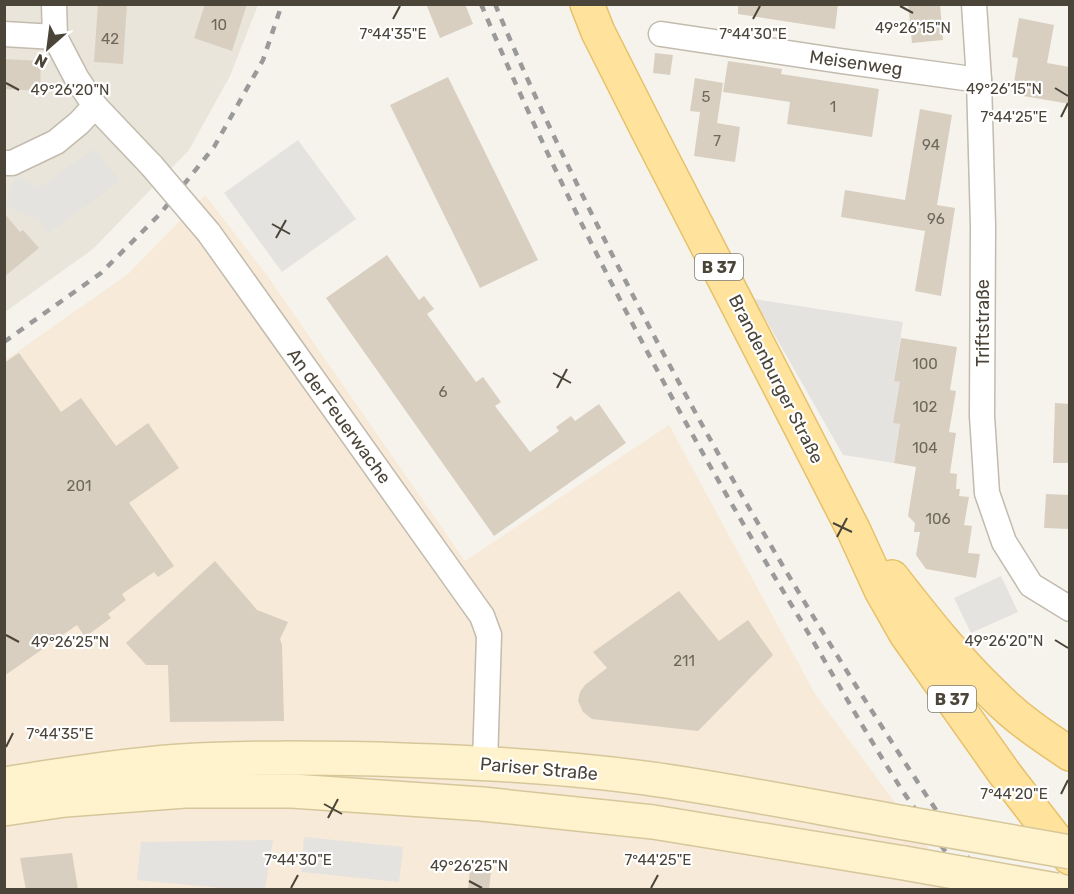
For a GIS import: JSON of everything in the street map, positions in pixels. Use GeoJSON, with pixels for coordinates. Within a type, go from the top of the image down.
{"type":"FeatureCollection","features":[{"type":"Feature","properties":{"kind":"main road","name":"Brandenburger Straße"},"geometry":{"type":"LineString","coordinates":[[587,4],[598,32],[642,120],[854,529],[881,590],[906,634],[1005,774],[1063,849]]}},
{"type":"Feature","properties":{"kind":"main road","name":"Brandenburger Straße"},"geometry":{"type":"LineString","coordinates":[[854,529],[952,652],[994,696],[1036,731],[1070,754]]}},
{"type":"Feature","properties":{"kind":"main road","name":"Pariser Straße"},"geometry":{"type":"LineString","coordinates":[[4,784],[66,774],[180,761],[302,758],[540,766],[654,779],[1063,849]]}},
{"type":"Feature","properties":{"kind":"main road"},"geometry":{"type":"LineString","coordinates":[[4,809],[65,800],[185,791],[302,792],[482,804],[653,822],[1056,890]]}},
{"type":"Feature","properties":{"kind":"street"},"geometry":{"type":"LineString","coordinates":[[4,34],[55,38],[54,4]]}},
{"type":"Feature","properties":{"kind":"street","name":"Triftstraße"},"geometry":{"type":"LineString","coordinates":[[974,4],[979,80],[983,226],[982,416],[987,493],[1004,542],[1031,585],[1070,609]]}},
{"type":"Feature","properties":{"kind":"street","name":"Meisenweg"},"geometry":{"type":"LineString","coordinates":[[661,34],[979,80]]}},
{"type":"Feature","properties":{"kind":"street","name":"An der Feuerwache"},"geometry":{"type":"LineString","coordinates":[[55,38],[76,79],[95,106],[152,166],[208,233],[482,616],[489,634],[485,764]]}},
{"type":"Feature","properties":{"kind":"street"},"geometry":{"type":"LineString","coordinates":[[4,163],[12,163],[56,142],[95,106]]}},
{"type":"Feature","properties":{"kind":"shaded area"},"geometry":{"type":"Polygon","coordinates":[[[5,5],[258,5],[230,76],[189,150],[93,249],[5,312],[5,5]]]}},
{"type":"Feature","properties":{"kind":"shaded area"},"geometry":{"type":"Polygon","coordinates":[[[298,140],[356,219],[282,272],[224,193],[298,140]]]}},
{"type":"Feature","properties":{"kind":"shaded area"},"geometry":{"type":"Polygon","coordinates":[[[94,149],[120,181],[48,233],[40,220],[5,206],[16,177],[40,187],[94,149]]]}},
{"type":"Feature","properties":{"kind":"shaded area"},"geometry":{"type":"Polygon","coordinates":[[[205,195],[266,274],[465,561],[669,425],[815,694],[959,889],[5,889],[4,361],[128,274],[205,195]]]}},
{"type":"Feature","properties":{"kind":"shaded area"},"geometry":{"type":"Polygon","coordinates":[[[754,299],[903,322],[894,380],[900,382],[900,424],[894,463],[843,455],[754,299]]]}},
{"type":"Feature","properties":{"kind":"shaded area"},"geometry":{"type":"Polygon","coordinates":[[[1001,576],[1018,612],[971,633],[954,598],[1001,576]]]}},
{"type":"Feature","properties":{"kind":"shaded area"},"geometry":{"type":"Polygon","coordinates":[[[304,837],[403,847],[399,882],[301,872],[304,837]]]}},
{"type":"Feature","properties":{"kind":"shaded area"},"geometry":{"type":"Polygon","coordinates":[[[273,840],[265,889],[232,889],[137,880],[141,842],[273,840]]]}},
{"type":"Feature","properties":{"kind":"building"},"geometry":{"type":"Polygon","coordinates":[[[98,4],[127,4],[123,64],[94,62],[98,4]]]}},
{"type":"Feature","properties":{"kind":"building"},"geometry":{"type":"Polygon","coordinates":[[[205,4],[247,4],[232,51],[194,38],[205,4]]]}},
{"type":"Feature","properties":{"kind":"building"},"geometry":{"type":"Polygon","coordinates":[[[426,4],[465,4],[473,24],[440,38],[426,4]]]}},
{"type":"Feature","properties":{"kind":"building"},"geometry":{"type":"Polygon","coordinates":[[[738,4],[838,4],[835,29],[738,14],[738,4]]]}},
{"type":"Feature","properties":{"kind":"building"},"geometry":{"type":"Polygon","coordinates":[[[908,4],[940,4],[943,40],[912,43],[908,4]]]}},
{"type":"Feature","properties":{"kind":"building"},"geometry":{"type":"Polygon","coordinates":[[[1019,18],[1054,25],[1047,63],[1070,67],[1070,104],[1012,94],[1018,58],[1012,57],[1019,18]]]}},
{"type":"Feature","properties":{"kind":"building"},"geometry":{"type":"Polygon","coordinates":[[[655,53],[673,55],[670,75],[653,73],[655,53]]]}},
{"type":"Feature","properties":{"kind":"building"},"geometry":{"type":"Polygon","coordinates":[[[4,59],[41,61],[40,91],[4,89],[4,59]]]}},
{"type":"Feature","properties":{"kind":"building"},"geometry":{"type":"Polygon","coordinates":[[[728,61],[782,69],[781,74],[879,89],[872,137],[787,124],[790,102],[723,92],[728,61]]]}},
{"type":"Feature","properties":{"kind":"building"},"geometry":{"type":"Polygon","coordinates":[[[448,77],[538,260],[480,288],[390,105],[448,77]]]}},
{"type":"Feature","properties":{"kind":"building"},"geometry":{"type":"Polygon","coordinates":[[[695,78],[723,83],[717,123],[740,127],[735,162],[694,156],[700,112],[690,111],[695,78]]]}},
{"type":"Feature","properties":{"kind":"building"},"geometry":{"type":"Polygon","coordinates":[[[920,109],[952,115],[937,205],[955,208],[941,296],[915,291],[925,231],[841,217],[845,190],[905,200],[920,109]]]}},
{"type":"Feature","properties":{"kind":"building"},"geometry":{"type":"Polygon","coordinates":[[[4,213],[20,232],[23,230],[39,248],[4,277],[4,213]]]}},
{"type":"Feature","properties":{"kind":"building"},"geometry":{"type":"Polygon","coordinates":[[[387,255],[419,300],[424,296],[434,309],[427,314],[476,382],[483,377],[501,402],[495,406],[530,452],[559,431],[556,427],[571,416],[575,421],[599,404],[626,443],[494,536],[326,298],[387,255]]]}},
{"type":"Feature","properties":{"kind":"building"},"geometry":{"type":"Polygon","coordinates":[[[901,338],[957,347],[950,390],[956,391],[949,432],[956,433],[950,473],[957,474],[956,489],[960,489],[959,496],[969,497],[964,525],[972,526],[968,553],[980,554],[976,578],[926,569],[916,555],[920,532],[914,532],[915,523],[908,516],[916,467],[894,463],[900,424],[893,423],[900,382],[894,381],[901,338]]]}},
{"type":"Feature","properties":{"kind":"building"},"geometry":{"type":"Polygon","coordinates":[[[19,353],[61,412],[81,398],[116,446],[148,423],[179,468],[129,503],[174,566],[158,577],[154,572],[122,594],[126,600],[108,614],[111,618],[85,637],[77,625],[4,676],[4,363],[19,353]]]}},
{"type":"Feature","properties":{"kind":"building"},"geometry":{"type":"Polygon","coordinates":[[[1055,403],[1070,404],[1070,463],[1053,463],[1055,403]]]}},
{"type":"Feature","properties":{"kind":"building"},"geometry":{"type":"Polygon","coordinates":[[[1046,494],[1070,495],[1070,529],[1044,528],[1046,494]]]}},
{"type":"Feature","properties":{"kind":"building"},"geometry":{"type":"Polygon","coordinates":[[[215,561],[257,610],[288,622],[280,639],[284,721],[170,722],[168,665],[146,665],[126,643],[215,561]]]}},
{"type":"Feature","properties":{"kind":"building"},"geometry":{"type":"Polygon","coordinates":[[[679,591],[719,641],[748,620],[773,655],[698,731],[592,719],[583,712],[578,701],[585,685],[607,668],[593,652],[679,591]]]}},
{"type":"Feature","properties":{"kind":"building"},"geometry":{"type":"Polygon","coordinates":[[[72,853],[78,890],[26,890],[20,858],[72,853]]]}},
{"type":"Feature","properties":{"kind":"building"},"geometry":{"type":"Polygon","coordinates":[[[470,867],[491,870],[489,890],[468,890],[470,867]]]}},
{"type":"Feature","properties":{"kind":"railway"},"geometry":{"type":"LineString","coordinates":[[4,342],[101,273],[160,214],[214,147],[263,60],[282,4]]}},
{"type":"Feature","properties":{"kind":"railway"},"geometry":{"type":"LineString","coordinates":[[481,4],[590,240],[629,318],[712,470],[902,790],[973,890]]}},
{"type":"Feature","properties":{"kind":"railway"},"geometry":{"type":"LineString","coordinates":[[495,4],[529,83],[584,199],[642,313],[722,461],[807,607],[897,750],[990,890]]}}]}
